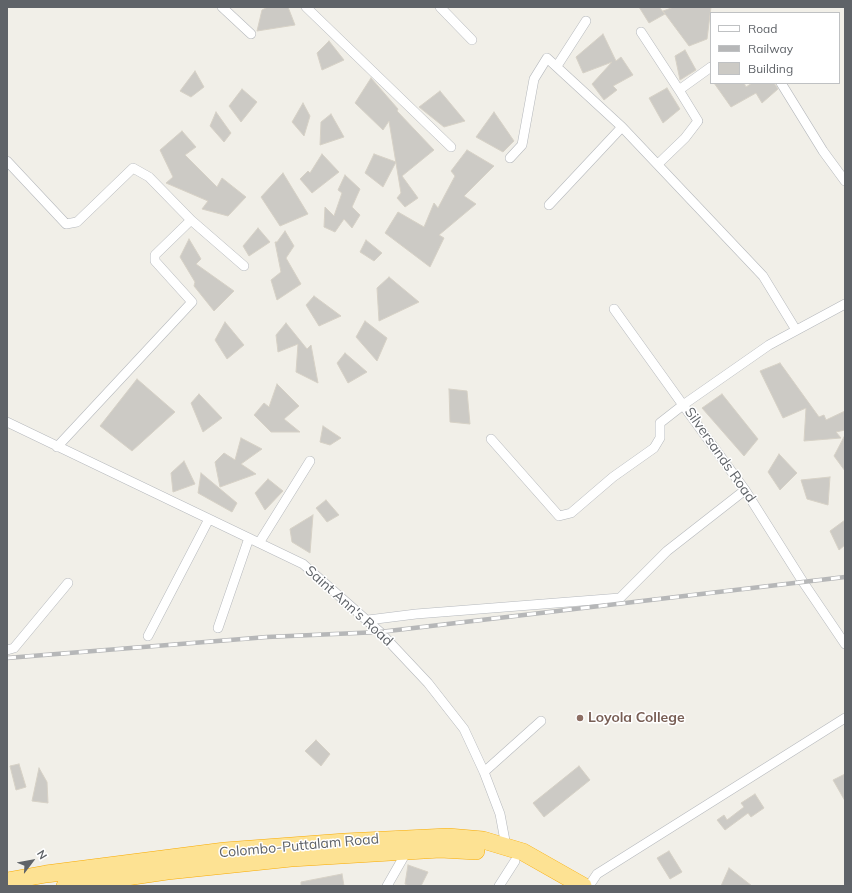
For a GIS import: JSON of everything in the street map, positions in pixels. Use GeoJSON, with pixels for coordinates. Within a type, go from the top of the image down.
{"type":"FeatureCollection","features":[{"type":"Feature","properties":{"kind":"highway","name":"Colombo-Puttalam Road"},"geometry":{"type":"LineString","coordinates":[[7,881],[46,880],[225,852],[396,839],[448,837],[483,840],[562,886]]}},
{"type":"Feature","properties":{"kind":"highway","name":"Colombo-Puttalam Road"},"geometry":{"type":"LineString","coordinates":[[65,886],[167,870],[238,862],[440,849],[509,855],[523,852],[583,886]]}},
{"type":"Feature","properties":{"kind":"street"},"geometry":{"type":"LineString","coordinates":[[222,7],[251,34]]}},
{"type":"Feature","properties":{"kind":"street"},"geometry":{"type":"LineString","coordinates":[[306,7],[451,147]]}},
{"type":"Feature","properties":{"kind":"street"},"geometry":{"type":"LineString","coordinates":[[440,7],[472,40]]}},
{"type":"Feature","properties":{"kind":"street"},"geometry":{"type":"LineString","coordinates":[[557,66],[586,21]]}},
{"type":"Feature","properties":{"kind":"street"},"geometry":{"type":"LineString","coordinates":[[640,32],[698,121],[685,138],[658,164]]}},
{"type":"Feature","properties":{"kind":"street"},"geometry":{"type":"LineString","coordinates":[[510,158],[522,145],[534,79],[547,58],[622,127],[763,276],[796,330]]}},
{"type":"Feature","properties":{"kind":"street"},"geometry":{"type":"LineString","coordinates":[[679,90],[710,68]]}},
{"type":"Feature","properties":{"kind":"street"},"geometry":{"type":"LineString","coordinates":[[782,84],[823,151],[845,181]]}},
{"type":"Feature","properties":{"kind":"street"},"geometry":{"type":"LineString","coordinates":[[549,205],[622,127]]}},
{"type":"Feature","properties":{"kind":"street"},"geometry":{"type":"LineString","coordinates":[[7,161],[66,224],[77,222],[133,168],[149,177],[191,220],[244,266]]}},
{"type":"Feature","properties":{"kind":"street"},"geometry":{"type":"LineString","coordinates":[[57,447],[192,302],[155,261],[155,255],[191,220]]}},
{"type":"Feature","properties":{"kind":"street","name":"Silversands Road"},"geometry":{"type":"LineString","coordinates":[[845,304],[768,345],[683,405],[745,490],[803,582],[845,644]]}},
{"type":"Feature","properties":{"kind":"street"},"geometry":{"type":"LineString","coordinates":[[491,439],[559,516],[571,512],[613,477],[654,448],[660,438],[660,423],[683,405],[614,309]]}},
{"type":"Feature","properties":{"kind":"street","name":"Saint Ann's Road"},"geometry":{"type":"LineString","coordinates":[[7,422],[303,564],[368,620],[428,683],[464,729],[484,772],[500,814],[509,855]]}},
{"type":"Feature","properties":{"kind":"street"},"geometry":{"type":"LineString","coordinates":[[259,543],[310,461]]}},
{"type":"Feature","properties":{"kind":"street"},"geometry":{"type":"LineString","coordinates":[[368,620],[416,614],[620,598],[667,551],[745,490]]}},
{"type":"Feature","properties":{"kind":"street"},"geometry":{"type":"LineString","coordinates":[[148,636],[209,519]]}},
{"type":"Feature","properties":{"kind":"street"},"geometry":{"type":"LineString","coordinates":[[218,628],[248,538]]}},
{"type":"Feature","properties":{"kind":"street"},"geometry":{"type":"LineString","coordinates":[[7,650],[14,648],[68,583]]}},
{"type":"Feature","properties":{"kind":"street"},"geometry":{"type":"LineString","coordinates":[[589,886],[597,874],[845,718]]}},
{"type":"Feature","properties":{"kind":"street"},"geometry":{"type":"LineString","coordinates":[[484,772],[541,721]]}},
{"type":"Feature","properties":{"kind":"street"},"geometry":{"type":"LineString","coordinates":[[387,886],[407,851]]}},
{"type":"Feature","properties":{"kind":"street"},"geometry":{"type":"LineString","coordinates":[[500,886],[509,855]]}},
{"type":"Feature","properties":{"kind":"building"},"geometry":{"type":"Polygon","coordinates":[[[268,7],[288,7],[295,25],[257,31],[262,10],[268,7]]]}},
{"type":"Feature","properties":{"kind":"building"},"geometry":{"type":"Polygon","coordinates":[[[639,7],[659,7],[665,14],[649,23],[639,7]]]}},
{"type":"Feature","properties":{"kind":"building"},"geometry":{"type":"Polygon","coordinates":[[[674,7],[711,7],[707,39],[689,46],[663,11],[674,7]]]}},
{"type":"Feature","properties":{"kind":"building"},"geometry":{"type":"Polygon","coordinates":[[[603,34],[616,61],[621,57],[633,75],[613,86],[617,90],[604,100],[592,84],[612,62],[583,73],[576,57],[603,34]]]}},
{"type":"Feature","properties":{"kind":"building"},"geometry":{"type":"Polygon","coordinates":[[[329,41],[344,60],[322,70],[317,53],[329,41]]]}},
{"type":"Feature","properties":{"kind":"building"},"geometry":{"type":"Polygon","coordinates":[[[685,50],[696,70],[680,80],[675,56],[685,50]]]}},
{"type":"Feature","properties":{"kind":"building"},"geometry":{"type":"Polygon","coordinates":[[[195,71],[204,87],[191,97],[180,91],[195,71]]]}},
{"type":"Feature","properties":{"kind":"building"},"geometry":{"type":"Polygon","coordinates":[[[371,78],[398,109],[397,111],[434,150],[402,176],[418,198],[405,207],[397,198],[401,193],[389,121],[383,130],[355,103],[371,78]]]}},
{"type":"Feature","properties":{"kind":"building"},"geometry":{"type":"Polygon","coordinates":[[[715,84],[744,84],[746,87],[750,84],[775,84],[778,89],[762,103],[756,93],[731,107],[715,84]]]}},
{"type":"Feature","properties":{"kind":"building"},"geometry":{"type":"Polygon","coordinates":[[[667,88],[680,109],[663,123],[649,98],[667,88]]]}},
{"type":"Feature","properties":{"kind":"building"},"geometry":{"type":"Polygon","coordinates":[[[242,89],[257,102],[241,122],[229,106],[242,89]]]}},
{"type":"Feature","properties":{"kind":"building"},"geometry":{"type":"Polygon","coordinates":[[[440,91],[465,121],[444,127],[419,107],[440,91]]]}},
{"type":"Feature","properties":{"kind":"building"},"geometry":{"type":"Polygon","coordinates":[[[303,103],[310,116],[304,136],[292,122],[303,103]]]}},
{"type":"Feature","properties":{"kind":"building"},"geometry":{"type":"Polygon","coordinates":[[[216,112],[231,133],[224,142],[210,126],[216,112]]]}},
{"type":"Feature","properties":{"kind":"building"},"geometry":{"type":"Polygon","coordinates":[[[494,112],[514,141],[503,152],[476,137],[494,112]]]}},
{"type":"Feature","properties":{"kind":"building"},"geometry":{"type":"Polygon","coordinates":[[[331,114],[344,137],[320,145],[321,122],[331,114]]]}},
{"type":"Feature","properties":{"kind":"building"},"geometry":{"type":"Polygon","coordinates":[[[182,131],[196,147],[185,155],[217,187],[222,178],[246,197],[228,216],[202,209],[208,201],[166,183],[173,177],[160,150],[182,131]]]}},
{"type":"Feature","properties":{"kind":"building"},"geometry":{"type":"Polygon","coordinates":[[[467,150],[494,166],[464,196],[476,204],[439,235],[444,238],[430,267],[385,233],[398,212],[424,227],[434,203],[438,208],[455,176],[451,171],[467,150]]]}},
{"type":"Feature","properties":{"kind":"building"},"geometry":{"type":"Polygon","coordinates":[[[322,154],[339,172],[312,193],[300,179],[308,171],[310,173],[322,154]]]}},
{"type":"Feature","properties":{"kind":"building"},"geometry":{"type":"Polygon","coordinates":[[[374,154],[396,162],[383,187],[365,173],[374,154]]]}},
{"type":"Feature","properties":{"kind":"building"},"geometry":{"type":"Polygon","coordinates":[[[283,173],[308,214],[280,226],[261,197],[283,173]]]}},
{"type":"Feature","properties":{"kind":"building"},"geometry":{"type":"Polygon","coordinates":[[[345,175],[360,189],[352,207],[360,215],[352,228],[344,219],[335,232],[324,227],[325,207],[334,216],[342,193],[338,190],[345,175]]]}},
{"type":"Feature","properties":{"kind":"building"},"geometry":{"type":"Polygon","coordinates":[[[258,228],[270,242],[249,256],[243,246],[258,228]]]}},
{"type":"Feature","properties":{"kind":"building"},"geometry":{"type":"Polygon","coordinates":[[[285,231],[294,246],[286,258],[301,284],[277,300],[271,280],[281,272],[275,242],[277,242],[285,231]]]}},
{"type":"Feature","properties":{"kind":"building"},"geometry":{"type":"Polygon","coordinates":[[[189,239],[201,259],[196,264],[234,291],[214,311],[194,286],[195,282],[180,257],[189,239]]]}},
{"type":"Feature","properties":{"kind":"building"},"geometry":{"type":"Polygon","coordinates":[[[366,240],[382,253],[374,261],[360,252],[366,240]]]}},
{"type":"Feature","properties":{"kind":"building"},"geometry":{"type":"Polygon","coordinates":[[[389,277],[419,302],[379,321],[377,288],[389,277]]]}},
{"type":"Feature","properties":{"kind":"building"},"geometry":{"type":"Polygon","coordinates":[[[314,296],[341,316],[319,326],[306,305],[314,296]]]}},
{"type":"Feature","properties":{"kind":"building"},"geometry":{"type":"Polygon","coordinates":[[[365,321],[387,338],[377,361],[356,337],[365,321]]]}},
{"type":"Feature","properties":{"kind":"building"},"geometry":{"type":"Polygon","coordinates":[[[225,322],[244,345],[227,359],[215,340],[225,322]]]}},
{"type":"Feature","properties":{"kind":"building"},"geometry":{"type":"Polygon","coordinates":[[[286,323],[307,349],[311,345],[318,383],[296,372],[298,344],[278,352],[276,335],[286,323]]]}},
{"type":"Feature","properties":{"kind":"building"},"geometry":{"type":"Polygon","coordinates":[[[345,353],[367,372],[348,383],[337,363],[345,353]]]}},
{"type":"Feature","properties":{"kind":"building"},"geometry":{"type":"Polygon","coordinates":[[[780,363],[819,417],[824,415],[826,420],[845,411],[845,430],[836,432],[841,438],[804,441],[806,408],[783,418],[760,371],[780,363]]]}},
{"type":"Feature","properties":{"kind":"building"},"geometry":{"type":"Polygon","coordinates":[[[137,379],[175,412],[132,451],[100,426],[137,379]]]}},
{"type":"Feature","properties":{"kind":"building"},"geometry":{"type":"Polygon","coordinates":[[[277,384],[299,406],[284,419],[300,432],[271,432],[254,415],[264,403],[269,407],[277,384]]]}},
{"type":"Feature","properties":{"kind":"building"},"geometry":{"type":"Polygon","coordinates":[[[449,389],[467,391],[470,424],[450,422],[449,389]]]}},
{"type":"Feature","properties":{"kind":"building"},"geometry":{"type":"Polygon","coordinates":[[[199,394],[222,418],[203,432],[191,403],[199,394]]]}},
{"type":"Feature","properties":{"kind":"building"},"geometry":{"type":"Polygon","coordinates":[[[722,394],[758,439],[744,456],[702,408],[722,394]]]}},
{"type":"Feature","properties":{"kind":"building"},"geometry":{"type":"Polygon","coordinates":[[[323,426],[341,438],[330,445],[320,442],[323,426]]]}},
{"type":"Feature","properties":{"kind":"building"},"geometry":{"type":"Polygon","coordinates":[[[845,435],[845,471],[834,456],[845,435]]]}},
{"type":"Feature","properties":{"kind":"building"},"geometry":{"type":"Polygon","coordinates":[[[241,438],[262,449],[241,464],[256,474],[220,487],[215,462],[224,453],[235,460],[241,438]]]}},
{"type":"Feature","properties":{"kind":"building"},"geometry":{"type":"Polygon","coordinates":[[[779,454],[797,473],[780,490],[768,472],[779,454]]]}},
{"type":"Feature","properties":{"kind":"building"},"geometry":{"type":"Polygon","coordinates":[[[184,461],[195,484],[173,492],[171,473],[184,461]]]}},
{"type":"Feature","properties":{"kind":"building"},"geometry":{"type":"Polygon","coordinates":[[[201,473],[237,503],[232,512],[198,493],[201,473]]]}},
{"type":"Feature","properties":{"kind":"building"},"geometry":{"type":"Polygon","coordinates":[[[830,477],[828,505],[807,499],[801,480],[830,477]]]}},
{"type":"Feature","properties":{"kind":"building"},"geometry":{"type":"Polygon","coordinates":[[[268,479],[283,491],[265,510],[255,493],[268,479]]]}},
{"type":"Feature","properties":{"kind":"building"},"geometry":{"type":"Polygon","coordinates":[[[326,500],[339,515],[327,522],[316,508],[326,500]]]}},
{"type":"Feature","properties":{"kind":"building"},"geometry":{"type":"Polygon","coordinates":[[[313,515],[310,553],[292,542],[290,529],[313,515]]]}},
{"type":"Feature","properties":{"kind":"building"},"geometry":{"type":"Polygon","coordinates":[[[845,520],[845,545],[839,550],[830,531],[845,520]]]}},
{"type":"Feature","properties":{"kind":"building"},"geometry":{"type":"Polygon","coordinates":[[[316,740],[330,754],[321,766],[305,751],[316,740]]]}},
{"type":"Feature","properties":{"kind":"building"},"geometry":{"type":"Polygon","coordinates":[[[19,764],[26,787],[16,790],[10,766],[19,764]]]}},
{"type":"Feature","properties":{"kind":"building"},"geometry":{"type":"Polygon","coordinates":[[[579,766],[590,780],[544,817],[533,803],[579,766]]]}},
{"type":"Feature","properties":{"kind":"building"},"geometry":{"type":"Polygon","coordinates":[[[39,768],[47,782],[48,803],[32,801],[39,768]]]}},
{"type":"Feature","properties":{"kind":"building"},"geometry":{"type":"Polygon","coordinates":[[[845,774],[845,801],[833,780],[845,774]]]}},
{"type":"Feature","properties":{"kind":"building"},"geometry":{"type":"Polygon","coordinates":[[[755,794],[764,808],[751,817],[748,813],[725,830],[717,820],[724,815],[727,820],[744,807],[741,803],[755,794]]]}},
{"type":"Feature","properties":{"kind":"building"},"geometry":{"type":"Polygon","coordinates":[[[669,851],[682,872],[670,879],[657,858],[669,851]]]}},
{"type":"Feature","properties":{"kind":"building"},"geometry":{"type":"Polygon","coordinates":[[[408,865],[428,872],[421,886],[409,886],[405,884],[408,865]]]}},
{"type":"Feature","properties":{"kind":"building"},"geometry":{"type":"Polygon","coordinates":[[[729,868],[752,886],[721,886],[729,868]]]}},
{"type":"Feature","properties":{"kind":"building"},"geometry":{"type":"Polygon","coordinates":[[[342,874],[344,886],[301,886],[301,882],[342,874]]]}},
{"type":"Feature","properties":{"kind":"railway"},"geometry":{"type":"LineString","coordinates":[[7,658],[267,637],[380,632],[845,577]]}},
{"type":"Feature","properties":{"kind":"place","name":"Loyola College"},"geometry":{"type":"Point","coordinates":[580,718]}}]}
